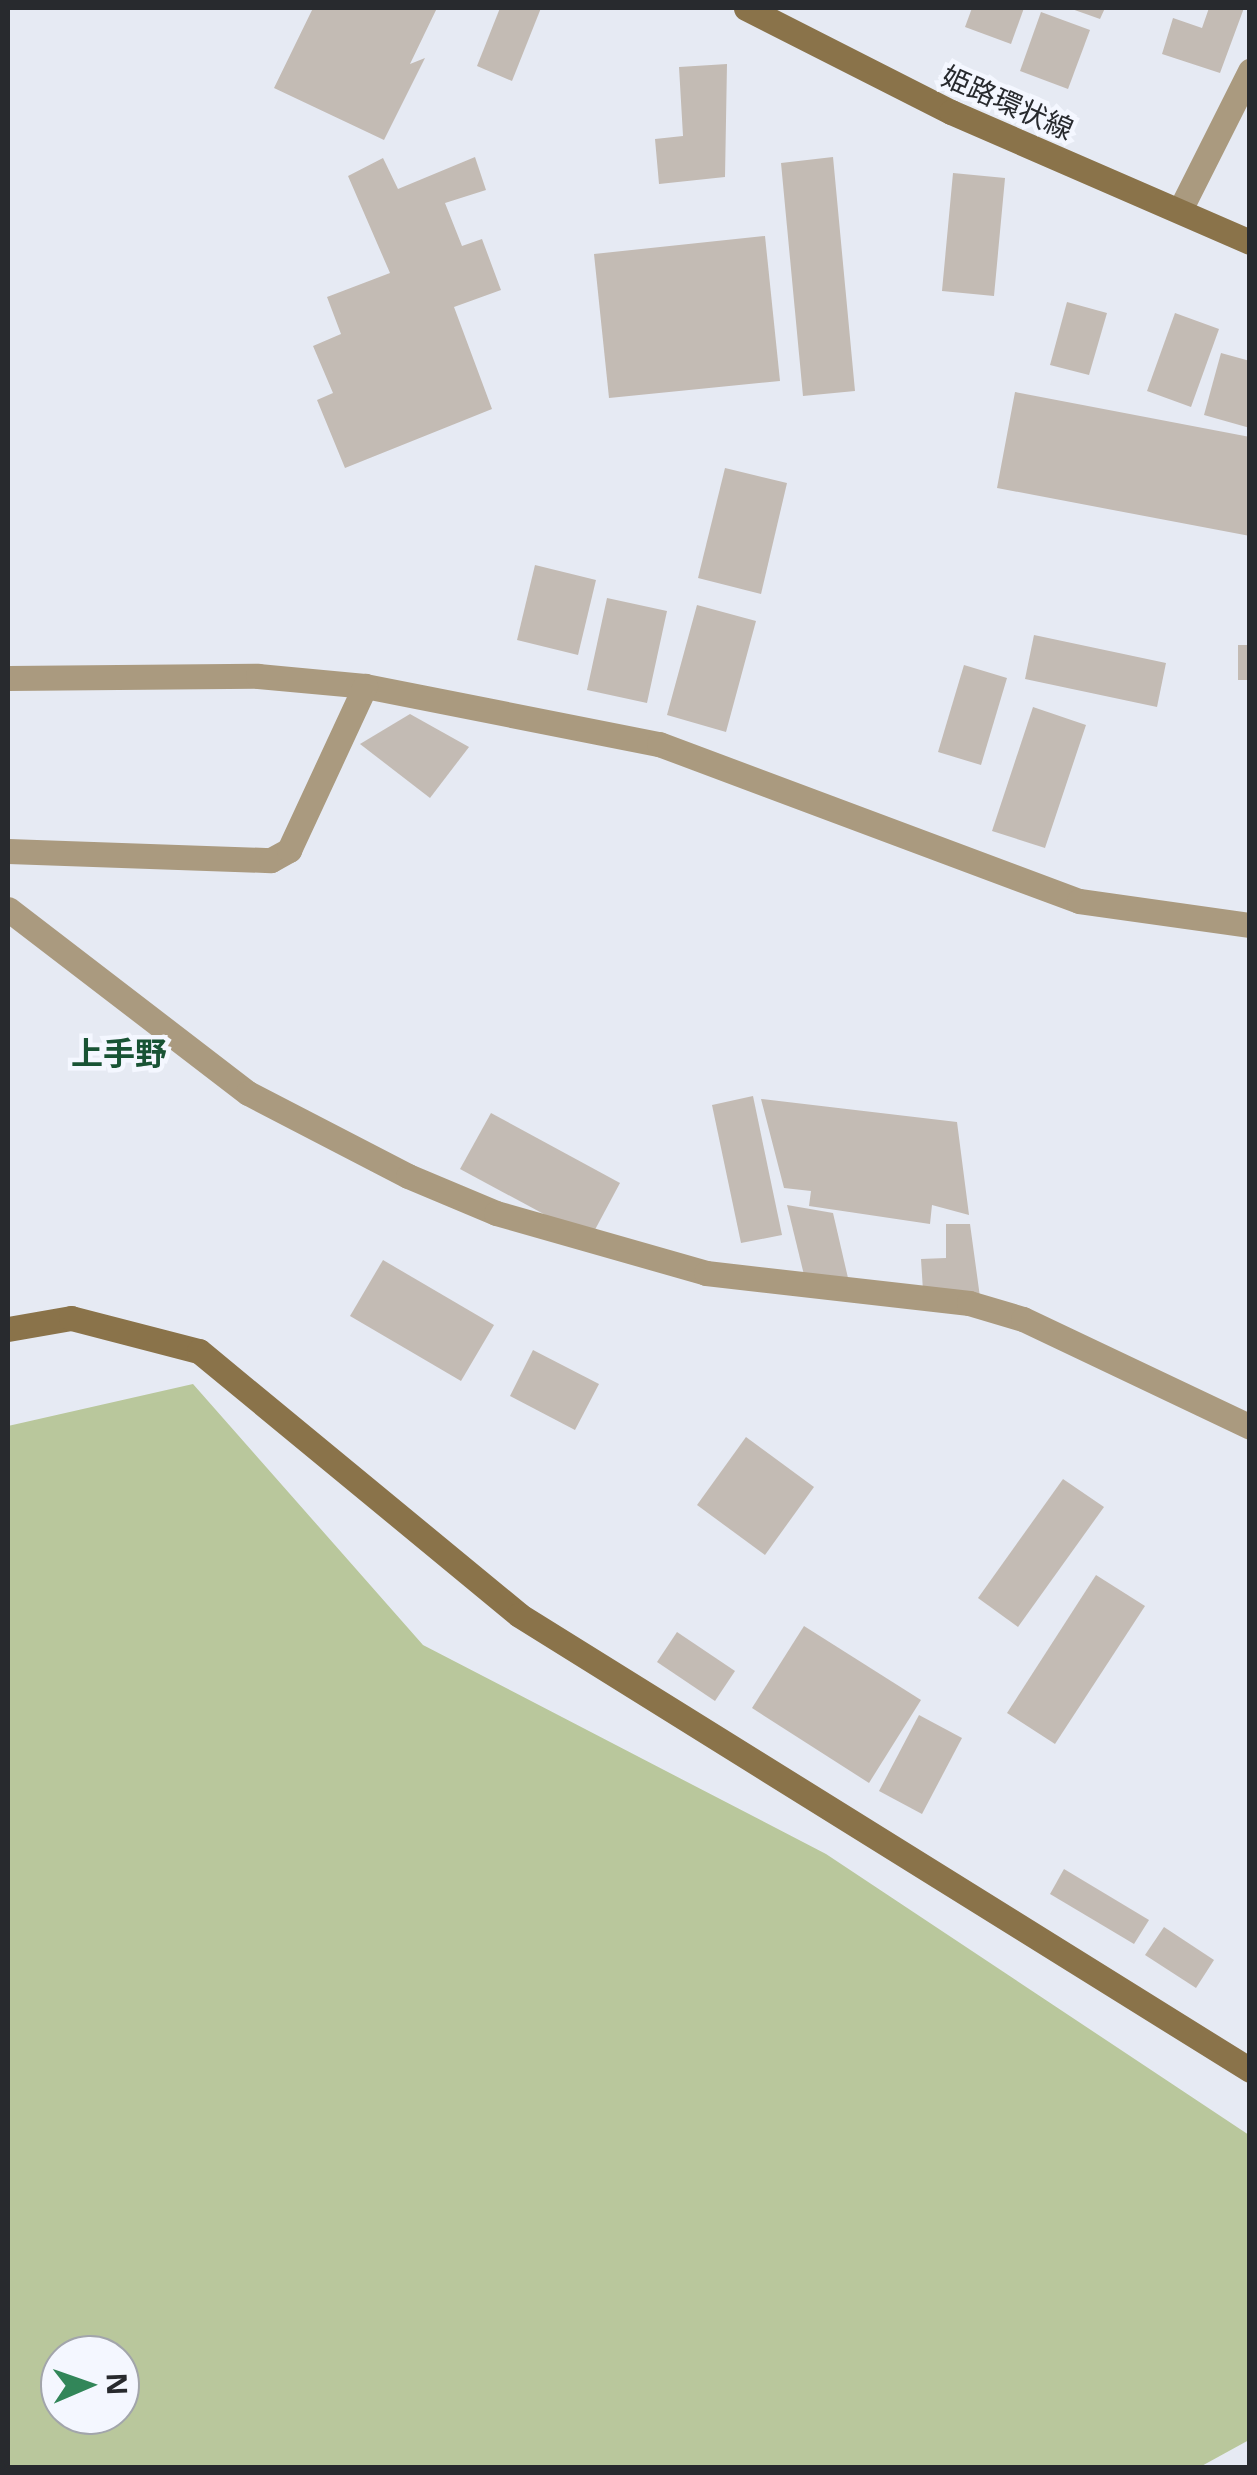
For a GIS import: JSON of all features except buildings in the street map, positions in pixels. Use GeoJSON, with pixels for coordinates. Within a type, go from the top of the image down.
{"type":"FeatureCollection","features":[{"type":"Feature","properties":{"kind":"street","name":"姫路環状線"},"geometry":{"type":"LineString","coordinates":[[746,8],[951,112],[1250,242]]}},
{"type":"Feature","properties":{"kind":"street"},"geometry":{"type":"LineString","coordinates":[[1180,210],[1250,71]]}},
{"type":"Feature","properties":{"kind":"street"},"geometry":{"type":"LineString","coordinates":[[8,678],[239,676],[365,686],[659,744],[1079,901],[1250,925]]}},
{"type":"Feature","properties":{"kind":"street"},"geometry":{"type":"LineString","coordinates":[[8,852],[270,860],[289,850],[365,686]]}},
{"type":"Feature","properties":{"kind":"street"},"geometry":{"type":"LineString","coordinates":[[8,910],[248,1093],[478,1206],[706,1272],[969,1303],[1250,1427]]}},
{"type":"Feature","properties":{"kind":"street"},"geometry":{"type":"LineString","coordinates":[[8,1329],[72,1318],[198,1350],[519,1615],[1250,2070]]}},
{"type":"Feature","properties":{"kind":"green space"},"geometry":{"type":"Polygon","coordinates":[[[193,1384],[423,1645],[826,1854],[1249,2135],[1249,2440],[1198,2468],[8,2467],[8,1426],[193,1384]]]}},
{"type":"Feature","properties":{"kind":"district","name":"上手野"},"geometry":{"type":"Point","coordinates":[119,1053]}}]}
